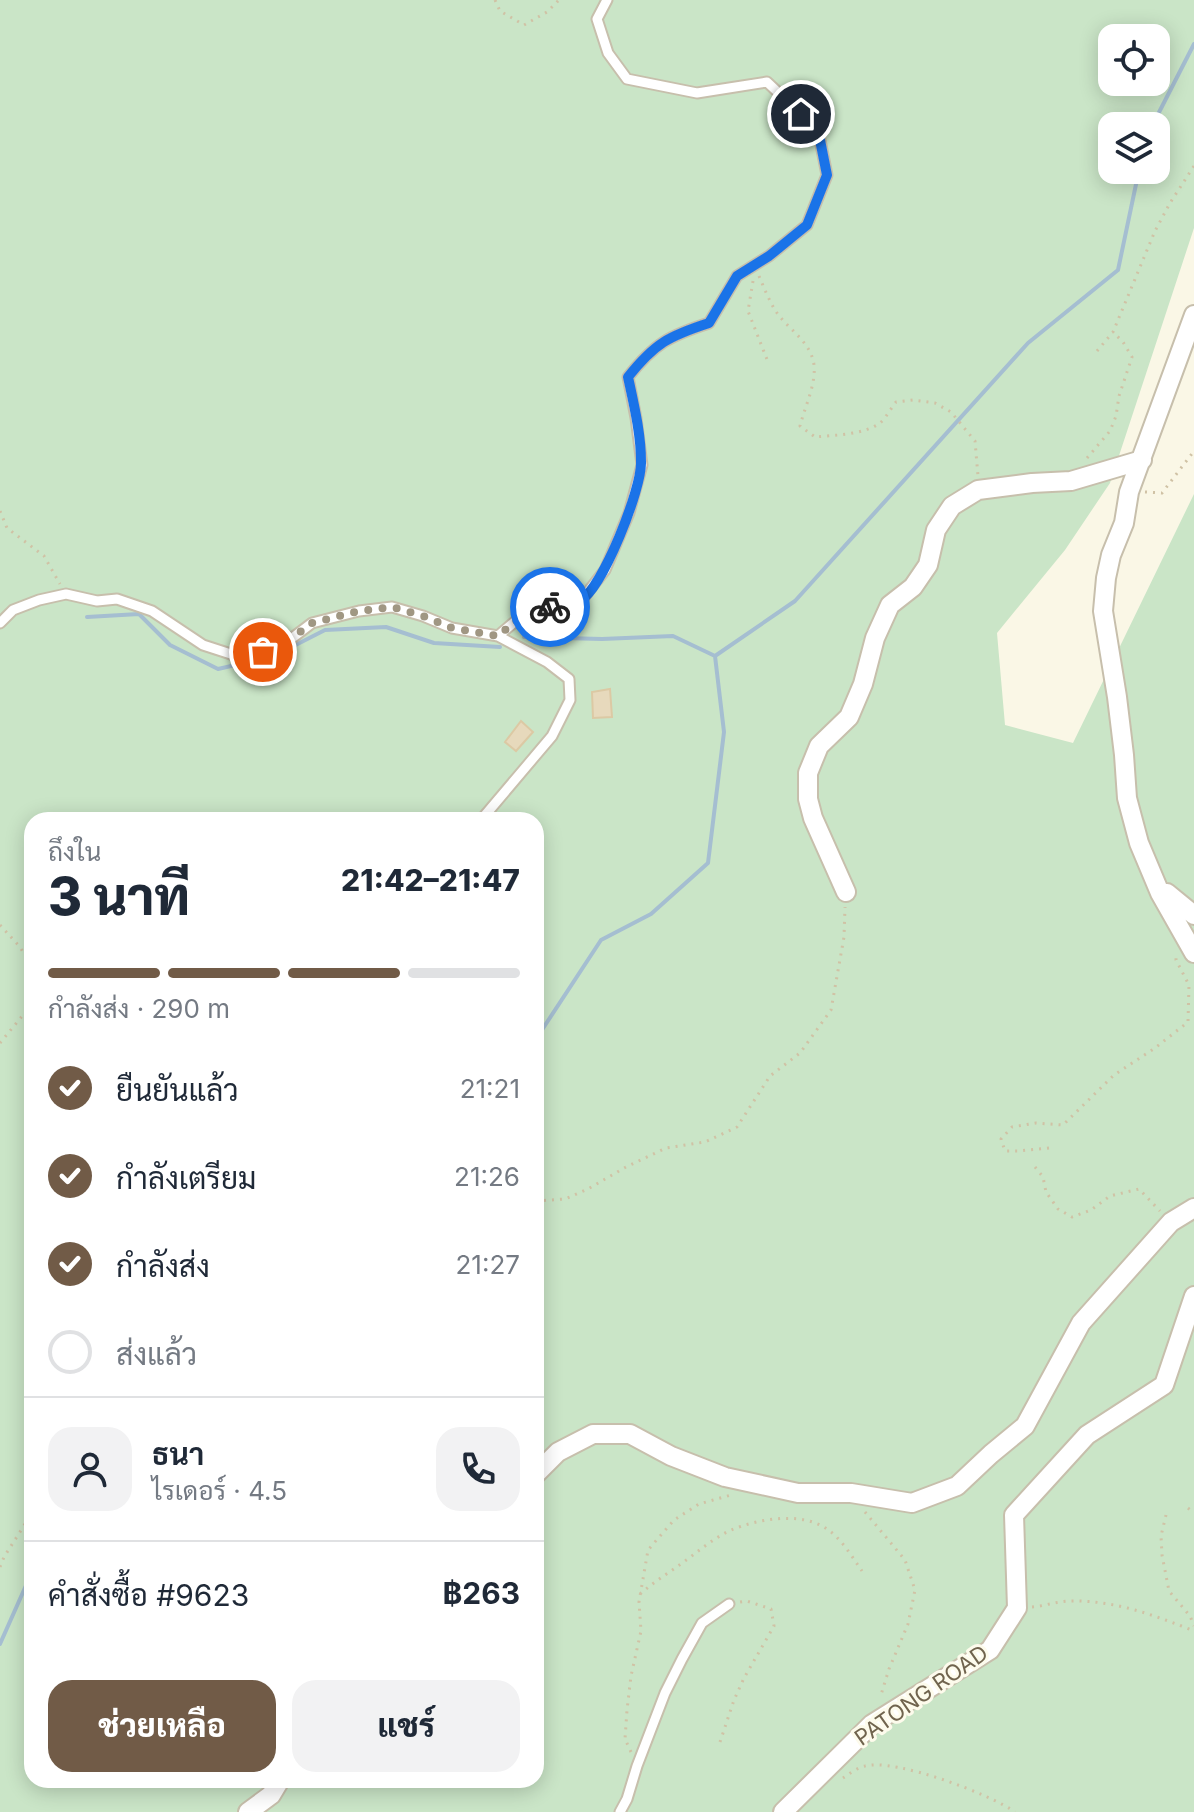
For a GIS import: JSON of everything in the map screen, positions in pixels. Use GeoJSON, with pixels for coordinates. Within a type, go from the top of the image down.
{"type":"FeatureCollection","features":[{"type":"Feature","properties":{"kind":"street"},"geometry":{"type":"LineString","coordinates":[[1194,315],[1129,492],[1124,523],[1111,555],[1103,611],[1117,697],[1127,798],[1139,843],[1160,893],[1194,953]]}},
{"type":"Feature","properties":{"kind":"street"},"geometry":{"type":"LineString","coordinates":[[846,892],[813,818],[808,799],[808,773],[819,746],[849,717],[863,684],[875,638],[890,605],[913,587],[928,565],[936,530],[952,506],[978,490],[1071,481],[1142,460]]}},
{"type":"Feature","properties":{"kind":"street"},"geometry":{"type":"LineString","coordinates":[[1167,893],[1194,915]]}},
{"type":"Feature","properties":{"kind":"street"},"geometry":{"type":"LineString","coordinates":[[544,1466],[558,1452],[593,1434],[630,1434],[671,1456],[725,1477],[798,1493],[851,1493],[912,1503],[957,1486],[1025,1426],[1081,1323],[1171,1222],[1194,1208]]}},
{"type":"Feature","properties":{"kind":"street"},"geometry":{"type":"LineString","coordinates":[[1017,1608],[1014,1515],[1087,1435],[1164,1385],[1194,1296]]}},
{"type":"Feature","properties":{"kind":"street","name":"PATONG ROAD"},"geometry":{"type":"LineString","coordinates":[[783,1812],[872,1724],[990,1650],[1017,1608]]}},
{"type":"Feature","properties":{"kind":"street"},"geometry":{"type":"LineString","coordinates":[[248,1812],[271,1795],[275,1788]]}},
{"type":"Feature","properties":{"kind":"lane"},"geometry":{"type":"LineString","coordinates":[[498,636],[525,613],[581,601],[605,570],[629,513],[642,465],[628,377],[646,355],[674,334],[709,323],[737,276],[769,256],[807,225],[827,175],[818,130],[767,82],[697,93],[627,79],[608,53],[597,19],[607,0]]}},
{"type":"Feature","properties":{"kind":"lane"},"geometry":{"type":"LineString","coordinates":[[0,623],[13,610],[66,594],[97,601],[117,599],[152,611],[203,645],[240,657],[287,642],[312,623],[359,611],[392,607],[452,628],[498,636],[547,662],[569,679],[570,700],[552,736],[488,812]]}},
{"type":"Feature","properties":{"kind":"lane"},"geometry":{"type":"LineString","coordinates":[[620,1812],[665,1693],[695,1635],[702,1623],[729,1604]]}},
{"type":"Feature","properties":{"kind":"path"},"geometry":{"type":"LineString","coordinates":[[495,0],[500,11],[524,25],[547,12],[559,0]]}},
{"type":"Feature","properties":{"kind":"path"},"geometry":{"type":"LineString","coordinates":[[1097,351],[1113,332],[1155,231],[1194,166]]}},
{"type":"Feature","properties":{"kind":"path"},"geometry":{"type":"LineString","coordinates":[[754,265],[748,311],[768,362]]}},
{"type":"Feature","properties":{"kind":"path"},"geometry":{"type":"LineString","coordinates":[[754,265],[775,309],[788,328],[804,340],[814,363],[813,384],[800,426],[815,437],[838,435],[864,430],[881,422],[896,402],[913,400],[935,403],[951,412],[975,441],[978,490]]}},
{"type":"Feature","properties":{"kind":"path"},"geometry":{"type":"LineString","coordinates":[[1071,481],[1079,466],[1110,431],[1116,416],[1132,357],[1113,332]]}},
{"type":"Feature","properties":{"kind":"path"},"geometry":{"type":"LineString","coordinates":[[1129,492],[1162,493],[1194,451]]}},
{"type":"Feature","properties":{"kind":"path"},"geometry":{"type":"LineString","coordinates":[[0,511],[7,528],[44,556],[66,594]]}},
{"type":"Feature","properties":{"kind":"path"},"geometry":{"type":"LineString","coordinates":[[544,1200],[565,1199],[666,1148],[705,1142],[737,1127],[770,1076],[800,1053],[831,1010],[844,937],[846,892]]}},
{"type":"Feature","properties":{"kind":"path"},"geometry":{"type":"LineString","coordinates":[[1049,1148],[1005,1151],[1001,1139],[1012,1127],[1036,1123],[1063,1125],[1114,1075],[1188,1022],[1189,985],[1176,960],[1176,924]]}},
{"type":"Feature","properties":{"kind":"path"},"geometry":{"type":"LineString","coordinates":[[0,925],[24,954]]}},
{"type":"Feature","properties":{"kind":"path"},"geometry":{"type":"LineString","coordinates":[[0,1043],[24,1014]]}},
{"type":"Feature","properties":{"kind":"path"},"geometry":{"type":"LineString","coordinates":[[1035,1167],[1058,1209],[1072,1217],[1091,1210],[1110,1196],[1139,1189],[1171,1222]]}},
{"type":"Feature","properties":{"kind":"path"},"geometry":{"type":"LineString","coordinates":[[637,1766],[625,1739],[631,1676],[641,1631],[639,1602],[648,1550],[674,1520],[699,1504],[740,1493],[747,1482]]}},
{"type":"Feature","properties":{"kind":"path"},"geometry":{"type":"LineString","coordinates":[[851,1493],[905,1560],[915,1590],[908,1624],[880,1697]]}},
{"type":"Feature","properties":{"kind":"path"},"geometry":{"type":"LineString","coordinates":[[1188,1508],[1194,1513]]}},
{"type":"Feature","properties":{"kind":"path"},"geometry":{"type":"LineString","coordinates":[[1166,1515],[1161,1536],[1169,1591],[1190,1616],[1194,1629]]}},
{"type":"Feature","properties":{"kind":"path"},"geometry":{"type":"LineString","coordinates":[[640,1594],[709,1543],[732,1530],[782,1519],[802,1520],[826,1528],[842,1543],[862,1571]]}},
{"type":"Feature","properties":{"kind":"path"},"geometry":{"type":"LineString","coordinates":[[0,1567],[24,1526]]}},
{"type":"Feature","properties":{"kind":"path"},"geometry":{"type":"LineString","coordinates":[[720,1742],[739,1689],[774,1626],[771,1609],[747,1601],[729,1604]]}},
{"type":"Feature","properties":{"kind":"path"},"geometry":{"type":"LineString","coordinates":[[1017,1608],[1066,1601],[1093,1602],[1141,1611],[1194,1629]]}},
{"type":"Feature","properties":{"kind":"path"},"geometry":{"type":"LineString","coordinates":[[839,1780],[865,1765],[892,1766],[975,1790],[1002,1802],[1015,1812]]}},
{"type":"Feature","properties":{"kind":"green space"},"geometry":{"type":"Polygon","coordinates":[[[0,0],[1194,0],[1194,228],[1110,483],[1065,550],[997,633],[1005,725],[1073,743],[1194,494],[1194,1812],[0,1812],[0,0]]]}},
{"type":"Feature","properties":{"kind":"building"},"geometry":{"type":"Polygon","coordinates":[[[610,689],[612,717],[593,718],[592,692],[610,689]]]}},
{"type":"Feature","properties":{"kind":"building"},"geometry":{"type":"Polygon","coordinates":[[[521,721],[533,732],[516,751],[505,742],[521,721]]]}},
{"type":"Feature","properties":{"kind":"waterway"},"geometry":{"type":"LineString","coordinates":[[1159,112],[1194,44]]}},
{"type":"Feature","properties":{"kind":"waterway"},"geometry":{"type":"LineString","coordinates":[[544,1027],[601,940],[651,914],[708,863],[724,732],[715,656],[795,601],[1028,343],[1118,270],[1136,184]]}},
{"type":"Feature","properties":{"kind":"waterway"},"geometry":{"type":"LineString","coordinates":[[87,617],[139,614],[170,645],[218,669],[274,656],[325,630],[386,627],[434,643],[500,647]]}},
{"type":"Feature","properties":{"kind":"waterway"},"geometry":{"type":"LineString","coordinates":[[524,637],[602,639],[673,636],[715,656]]}},
{"type":"Feature","properties":{"kind":"waterway"},"geometry":{"type":"LineString","coordinates":[[0,1644],[24,1590]]}},
{"type":"Feature","properties":{"kind":"way so far"},"geometry":{"type":"LineString","coordinates":[[263,652],[287,642],[312,623],[359,611],[392,607],[452,628],[498,636],[525,613],[550,607]]}},
{"type":"Feature","properties":{"kind":"route"},"geometry":{"type":"LineString","coordinates":[[550,607],[581,601],[605,570],[629,513],[642,465],[628,377],[646,355],[674,334],[709,323],[737,276],[769,256],[807,225],[827,175],[818,130],[801,114]]}}]}
